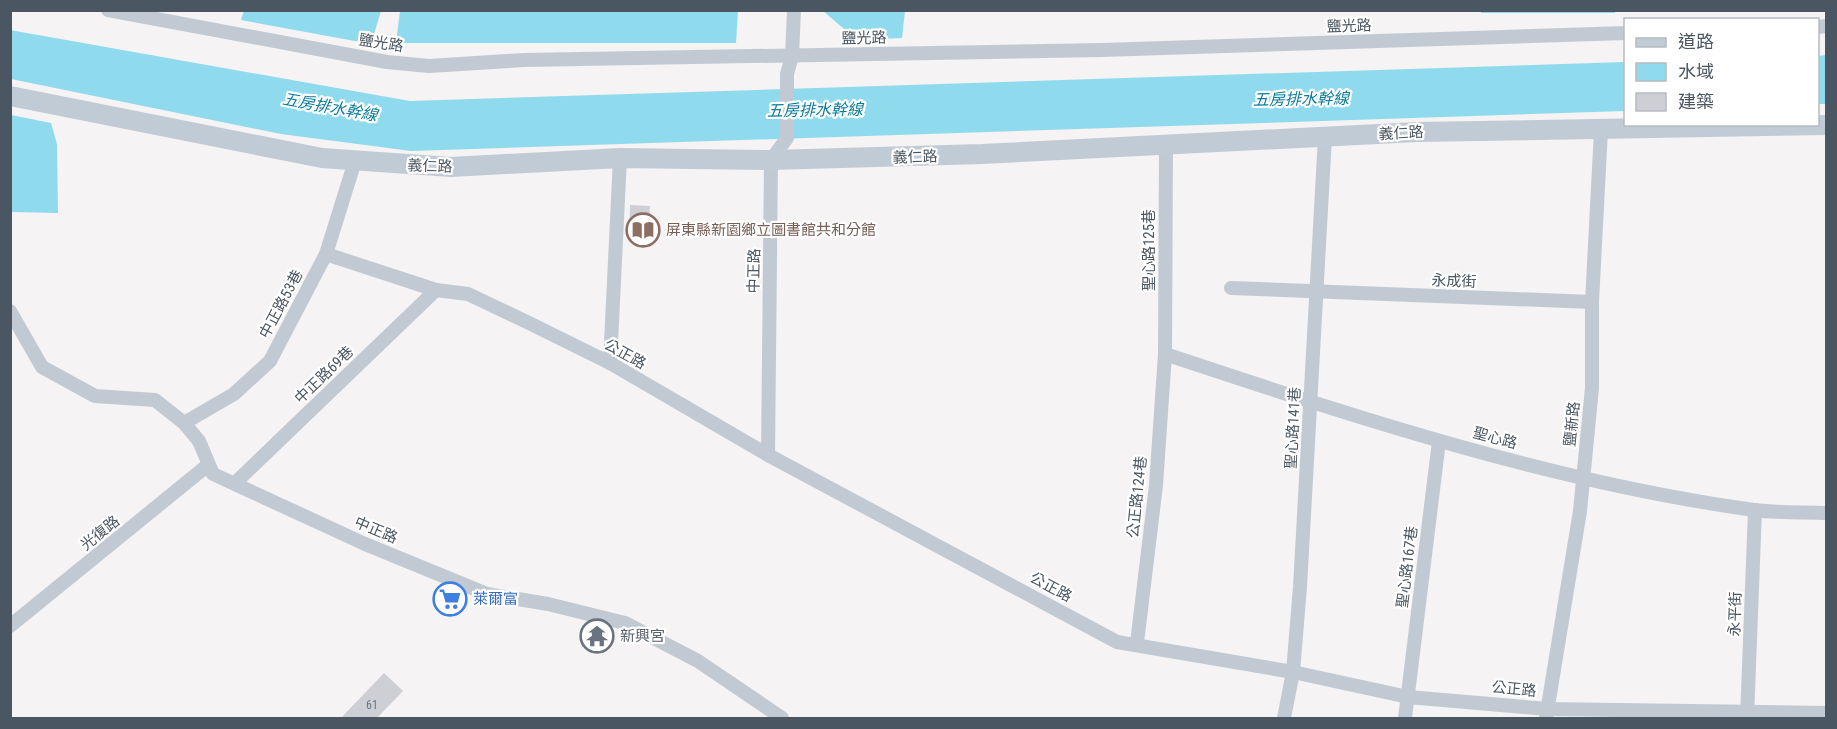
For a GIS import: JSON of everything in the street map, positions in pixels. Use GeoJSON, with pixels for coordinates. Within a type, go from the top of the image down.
{"type":"FeatureCollection","features":[{"type":"Feature","properties":{"kind":"street","name":"鹽光路"},"geometry":{"type":"LineString","coordinates":[[108,10],[387,62],[429,66],[524,60],[1114,50],[1624,33]]}},
{"type":"Feature","properties":{"kind":"street"},"geometry":{"type":"LineString","coordinates":[[771,160],[786,138],[787,74],[792,56],[794,10]]}},
{"type":"Feature","properties":{"kind":"street","name":"義仁路"},"geometry":{"type":"LineString","coordinates":[[10,96],[322,158],[409,166],[491,167],[620,158],[771,160],[1166,146],[1417,132],[1752,126]]}},
{"type":"Feature","properties":{"kind":"street","name":"鹽新路"},"geometry":{"type":"LineString","coordinates":[[1547,714],[1583,478],[1592,387],[1592,302],[1601,130]]}},
{"type":"Feature","properties":{"kind":"street","name":"聖心路141巷"},"geometry":{"type":"LineString","coordinates":[[1284,718],[1293,672],[1311,402],[1325,137]]}},
{"type":"Feature","properties":{"kind":"street","name":"聖心路125巷"},"geometry":{"type":"LineString","coordinates":[[1165,354],[1166,146]]}},
{"type":"Feature","properties":{"kind":"street"},"geometry":{"type":"LineString","coordinates":[[610,363],[620,158]]}},
{"type":"Feature","properties":{"kind":"street","name":"中正路"},"geometry":{"type":"LineString","coordinates":[[768,455],[771,160]]}},
{"type":"Feature","properties":{"kind":"street","name":"中正路53巷"},"geometry":{"type":"LineString","coordinates":[[184,423],[234,394],[270,361],[326,254],[356,161]]}},
{"type":"Feature","properties":{"kind":"street","name":"公正路"},"geometry":{"type":"LineString","coordinates":[[326,254],[436,290],[468,294],[610,363],[768,455],[1117,642],[1293,672],[1408,697],[1547,714],[1827,713]]}},
{"type":"Feature","properties":{"kind":"street","name":"永成街"},"geometry":{"type":"LineString","coordinates":[[1231,288],[1592,302]]}},
{"type":"Feature","properties":{"kind":"street","name":"中正路69巷"},"geometry":{"type":"LineString","coordinates":[[235,483],[436,290]]}},
{"type":"Feature","properties":{"kind":"street"},"geometry":{"type":"LineString","coordinates":[[10,311],[42,367],[95,396],[155,400],[184,423],[199,441],[208,465]]}},
{"type":"Feature","properties":{"kind":"street","name":"聖心路"},"geometry":{"type":"LineString","coordinates":[[1165,354],[1439,441],[1583,478],[1755,510],[1827,513]]}},
{"type":"Feature","properties":{"kind":"street","name":"公正路124巷"},"geometry":{"type":"LineString","coordinates":[[1137,644],[1156,485],[1165,354]]}},
{"type":"Feature","properties":{"kind":"street","name":"聖心路167巷"},"geometry":{"type":"LineString","coordinates":[[1405,718],[1439,441]]}},
{"type":"Feature","properties":{"kind":"street","name":"中正路"},"geometry":{"type":"LineString","coordinates":[[208,465],[213,474],[365,544],[487,594],[549,603],[625,623],[698,661],[782,718]]}},
{"type":"Feature","properties":{"kind":"street","name":"光復路"},"geometry":{"type":"LineString","coordinates":[[10,626],[208,465]]}},
{"type":"Feature","properties":{"kind":"street","name":"永平街"},"geometry":{"type":"LineString","coordinates":[[1748,715],[1755,510]]}},
{"type":"Feature","properties":{"kind":"water"},"geometry":{"type":"Polygon","coordinates":[[[244,10],[381,11],[371,44],[241,20],[244,10]]]}},
{"type":"Feature","properties":{"kind":"water"},"geometry":{"type":"Polygon","coordinates":[[[1615,10],[1615,13],[1481,13],[1481,11],[1615,10]]]}},
{"type":"Feature","properties":{"kind":"water"},"geometry":{"type":"Polygon","coordinates":[[[400,11],[738,11],[736,43],[396,43],[400,11]]]}},
{"type":"Feature","properties":{"kind":"water"},"geometry":{"type":"Polygon","coordinates":[[[823,11],[905,11],[902,38],[857,40],[823,11]]]}},
{"type":"Feature","properties":{"kind":"water","name":"五房排水幹線"},"geometry":{"type":"Polygon","coordinates":[[[10,30],[410,101],[1624,62],[1624,111],[411,151],[281,134],[11,79],[10,30]]]}},
{"type":"Feature","properties":{"kind":"water"},"geometry":{"type":"Polygon","coordinates":[[[1826,55],[1826,104],[1819,104],[1819,56],[1826,55]]]}},
{"type":"Feature","properties":{"kind":"water"},"geometry":{"type":"Polygon","coordinates":[[[11,115],[51,123],[57,144],[58,213],[11,212],[11,115]]]}},
{"type":"Feature","properties":{"kind":"building","name":"屏東縣新園鄉立圖書館共和分館"},"geometry":{"type":"Polygon","coordinates":[[[630,205],[650,206],[649,221],[658,221],[657,240],[629,239],[630,205]]]}},
{"type":"Feature","properties":{"kind":"building","name":"新興宮"},"geometry":{"type":"Polygon","coordinates":[[[588,623],[612,629],[604,653],[581,645],[588,623]]]}},
{"type":"Feature","properties":{"kind":"building"},"geometry":{"type":"Polygon","coordinates":[[[384,673],[403,691],[377,718],[341,718],[384,673]]]}},
{"type":"Feature","properties":{"kind":"place","name":"屏東縣新園鄉立圖書館共和分館"},"geometry":{"type":"Point","coordinates":[643,230]}},
{"type":"Feature","properties":{"kind":"place","name":"萊爾富"},"geometry":{"type":"Point","coordinates":[450,599]}},
{"type":"Feature","properties":{"kind":"place","name":"新興宮"},"geometry":{"type":"Point","coordinates":[597,636]}}]}
